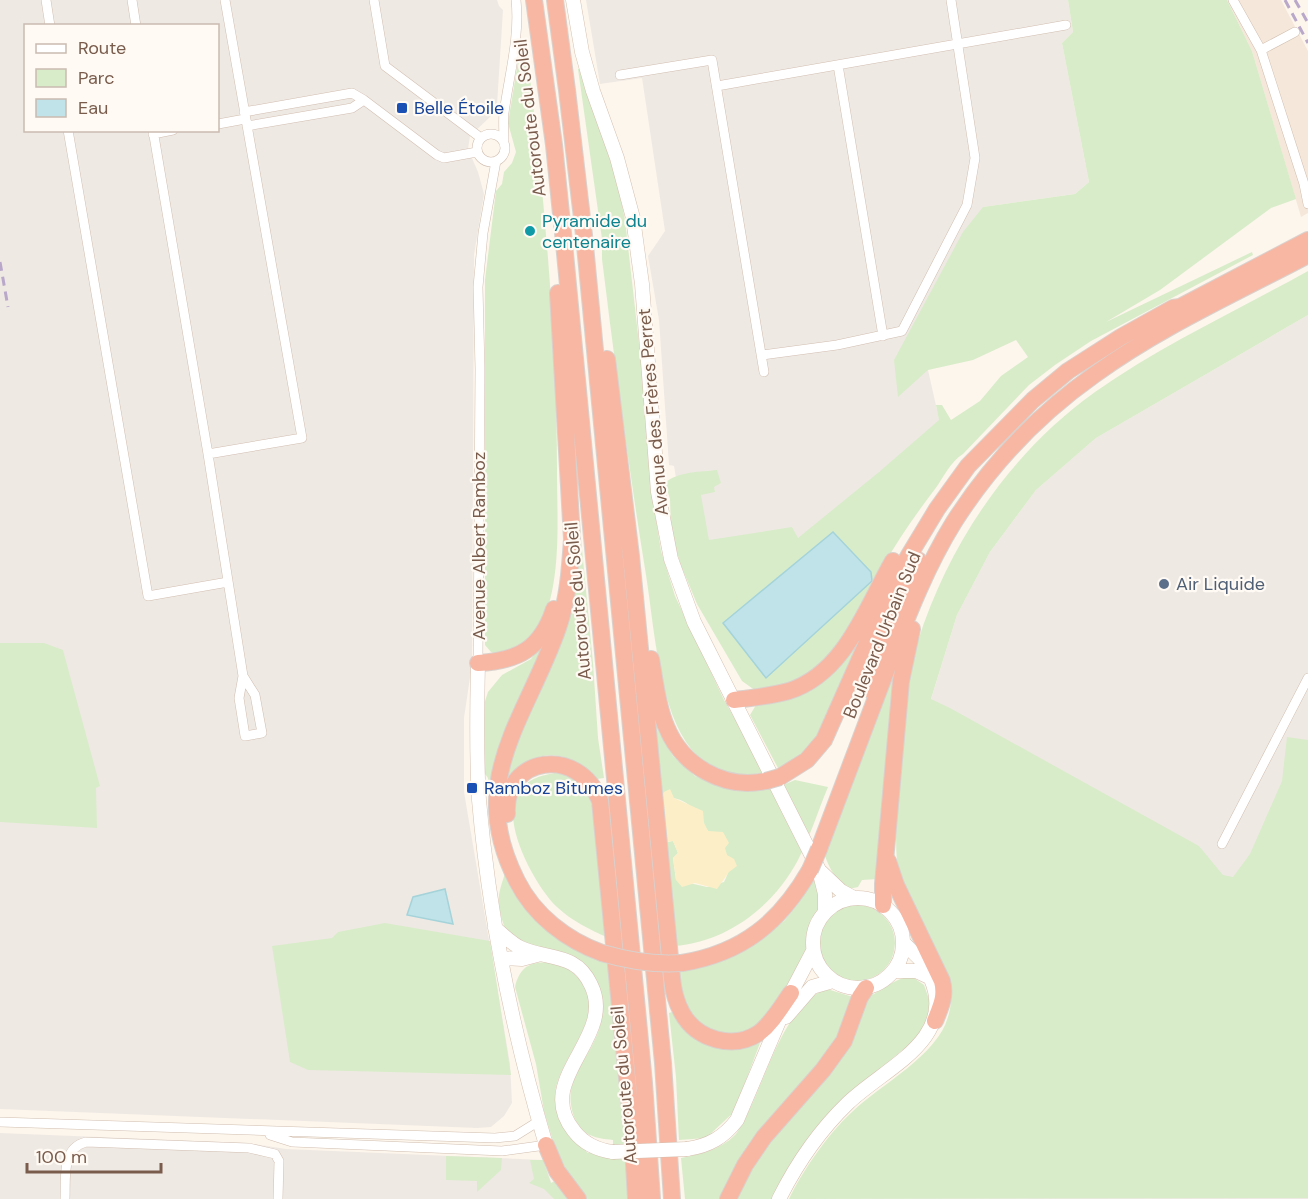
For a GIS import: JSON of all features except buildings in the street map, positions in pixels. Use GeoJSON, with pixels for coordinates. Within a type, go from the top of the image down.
{"type":"FeatureCollection","features":[{"type":"Feature","properties":{"kind":"highway","name":"Autoroute du Soleil"},"geometry":{"type":"LineString","coordinates":[[534,0],[554,145],[564,243],[644,1083],[652,1199]]}},
{"type":"Feature","properties":{"kind":"highway"},"geometry":{"type":"LineString","coordinates":[[555,0],[584,235],[661,1042],[672,1199]]}},
{"type":"Feature","properties":{"kind":"highway"},"geometry":{"type":"LineString","coordinates":[[584,235],[595,256],[631,556],[676,1000],[686,1019],[698,1031],[715,1040],[735,1041],[748,1038],[762,1030],[791,993]]}},
{"type":"Feature","properties":{"kind":"highway","name":"Boulevard Urbain Sud"},"geometry":{"type":"LineString","coordinates":[[816,843],[907,616],[933,559],[955,521],[984,480],[1020,438],[1061,400],[1095,374],[1139,346],[1298,255],[1308,240]]}},
{"type":"Feature","properties":{"kind":"highway"},"geometry":{"type":"LineString","coordinates":[[564,243],[557,268],[572,539],[567,593],[559,626],[510,737],[499,777],[496,808],[498,828],[504,852],[514,875],[528,898],[559,930],[579,943],[681,958],[743,931],[757,921],[811,866],[816,843],[902,595],[928,539],[957,495],[1001,442],[1057,388],[1108,352],[1180,307]]}},
{"type":"Feature","properties":{"kind":"highway","name":"Boulevard Urbain Sud"},"geometry":{"type":"LineString","coordinates":[[1180,307],[1298,255]]}},
{"type":"Feature","properties":{"kind":"highway"},"geometry":{"type":"LineString","coordinates":[[734,700],[790,690],[815,678],[830,666],[851,638],[887,572],[930,503],[965,457],[997,423],[1046,379],[1080,354],[1167,306],[1180,307]]}},
{"type":"Feature","properties":{"kind":"highway"},"geometry":{"type":"LineString","coordinates":[[631,556],[636,568],[659,702],[665,725],[673,740],[692,762],[715,777],[746,783],[773,779],[802,765],[824,740],[882,609],[908,557],[937,509],[969,466],[1033,400],[1068,371],[1121,337],[1173,308],[1180,307]]}},
{"type":"Feature","properties":{"kind":"highway"},"geometry":{"type":"LineString","coordinates":[[478,663],[500,662],[518,656],[535,643],[549,621],[556,601],[561,573],[563,476],[567,462]]}},
{"type":"Feature","properties":{"kind":"highway"},"geometry":{"type":"LineString","coordinates":[[883,905],[904,662],[933,559]]}},
{"type":"Feature","properties":{"kind":"highway"},"geometry":{"type":"LineString","coordinates":[[601,948],[570,926],[544,902],[530,883],[518,859],[509,832],[507,799],[514,784],[531,769],[545,765],[566,765],[579,771],[594,788],[600,801],[632,1129],[636,1199]]}},
{"type":"Feature","properties":{"kind":"highway"},"geometry":{"type":"LineString","coordinates":[[886,852],[896,885],[942,981],[943,1002],[935,1021]]}},
{"type":"Feature","properties":{"kind":"highway"},"geometry":{"type":"LineString","coordinates":[[728,1199],[745,1165],[764,1137],[823,1070],[844,1041],[860,997],[866,988]]}},
{"type":"Feature","properties":{"kind":"highway"},"geometry":{"type":"LineString","coordinates":[[546,1145],[557,1171],[578,1199]]}},
{"type":"Feature","properties":{"kind":"main road","name":"Avenue des Frères Perret"},"geometry":{"type":"LineString","coordinates":[[573,0],[582,52],[617,158],[633,218],[642,284],[658,492],[666,540],[685,600],[811,866]]}},
{"type":"Feature","properties":{"kind":"main road","name":"Avenue Albert Ramboz"},"geometry":{"type":"LineString","coordinates":[[478,663],[479,800],[491,905],[507,984],[546,1145]]}},
{"type":"Feature","properties":{"kind":"main road"},"geometry":{"type":"LineString","coordinates":[[811,866],[841,891],[854,898]]}},
{"type":"Feature","properties":{"kind":"main road"},"geometry":{"type":"LineString","coordinates":[[811,866],[824,889],[825,912]]}},
{"type":"Feature","properties":{"kind":"main road"},"geometry":{"type":"LineString","coordinates":[[501,955],[521,953],[564,958],[586,976],[594,990],[595,1021],[568,1074],[562,1104],[568,1123],[581,1139],[594,1147],[614,1152],[699,1147],[717,1140],[734,1124],[743,1109],[791,993],[813,951],[814,933],[818,922],[825,912],[838,902],[866,898],[883,905],[898,922],[904,944],[901,958],[894,971],[882,982],[866,988],[849,988],[833,981],[820,968],[813,951]]}},
{"type":"Feature","properties":{"kind":"main road"},"geometry":{"type":"LineString","coordinates":[[495,928],[521,953]]}},
{"type":"Feature","properties":{"kind":"main road"},"geometry":{"type":"LineString","coordinates":[[779,1199],[802,1159],[828,1123],[866,1086],[917,1047],[927,1036],[935,1021],[938,1002],[931,978],[925,966],[904,944]]}},
{"type":"Feature","properties":{"kind":"main road"},"geometry":{"type":"LineString","coordinates":[[507,984],[521,953]]}},
{"type":"Feature","properties":{"kind":"main road"},"geometry":{"type":"LineString","coordinates":[[894,971],[913,970],[931,978]]}},
{"type":"Feature","properties":{"kind":"main road"},"geometry":{"type":"LineString","coordinates":[[778,1025],[808,990],[816,985],[833,981]]}},
{"type":"Feature","properties":{"kind":"street"},"geometry":{"type":"LineString","coordinates":[[46,0],[50,24]]}},
{"type":"Feature","properties":{"kind":"street"},"geometry":{"type":"LineString","coordinates":[[132,0],[136,24]]}},
{"type":"Feature","properties":{"kind":"street"},"geometry":{"type":"LineString","coordinates":[[208,454],[302,438],[225,0]]}},
{"type":"Feature","properties":{"kind":"street"},"geometry":{"type":"LineString","coordinates":[[374,0],[385,66],[481,138]]}},
{"type":"Feature","properties":{"kind":"street"},"geometry":{"type":"LineString","coordinates":[[219,124],[352,93],[437,155],[444,158],[477,152],[491,161],[503,155],[504,116],[518,16],[516,0]]}},
{"type":"Feature","properties":{"kind":"street"},"geometry":{"type":"LineString","coordinates":[[762,356],[902,332],[967,206],[975,158],[951,0]]}},
{"type":"Feature","properties":{"kind":"street"},"geometry":{"type":"LineString","coordinates":[[1233,0],[1261,50],[1304,184],[1307,200]]}},
{"type":"Feature","properties":{"kind":"street"},"geometry":{"type":"LineString","coordinates":[[717,86],[1066,25]]}},
{"type":"Feature","properties":{"kind":"street"},"geometry":{"type":"LineString","coordinates":[[1261,50],[1295,32]]}},
{"type":"Feature","properties":{"kind":"street"},"geometry":{"type":"LineString","coordinates":[[620,75],[712,60],[764,372]]}},
{"type":"Feature","properties":{"kind":"street"},"geometry":{"type":"LineString","coordinates":[[838,65],[883,336]]}},
{"type":"Feature","properties":{"kind":"street"},"geometry":{"type":"LineString","coordinates":[[245,119],[352,108],[364,100]]}},
{"type":"Feature","properties":{"kind":"street"},"geometry":{"type":"LineString","coordinates":[[477,152],[477,144],[481,138],[490,134],[504,116]]}},
{"type":"Feature","properties":{"kind":"street"},"geometry":{"type":"LineString","coordinates":[[68,132],[148,596],[228,582]]}},
{"type":"Feature","properties":{"kind":"street"},"geometry":{"type":"LineString","coordinates":[[153,132],[243,676],[239,698],[245,736],[262,733],[255,695],[243,676]]}},
{"type":"Feature","properties":{"kind":"street"},"geometry":{"type":"LineString","coordinates":[[490,134],[497,135],[504,141]]}},
{"type":"Feature","properties":{"kind":"street","name":"Avenue Albert Ramboz"},"geometry":{"type":"LineString","coordinates":[[478,663],[478,287],[483,233],[491,187],[491,161]]}},
{"type":"Feature","properties":{"kind":"street"},"geometry":{"type":"LineString","coordinates":[[1222,844],[1308,678]]}},
{"type":"Feature","properties":{"kind":"street"},"geometry":{"type":"LineString","coordinates":[[0,1122],[506,1138],[515,1136],[539,1121]]}},
{"type":"Feature","properties":{"kind":"street"},"geometry":{"type":"LineString","coordinates":[[259,1131],[292,1142],[304,1143],[502,1151],[546,1145]]}},
{"type":"Feature","properties":{"kind":"street"},"geometry":{"type":"LineString","coordinates":[[65,1199],[67,1162],[71,1150],[77,1144],[86,1142],[249,1148],[275,1154],[279,1161],[278,1199]]}},
{"type":"Feature","properties":{"kind":"shaded area"},"geometry":{"type":"Polygon","coordinates":[[[0,0],[497,0],[503,10],[497,105],[491,116],[470,136],[468,149],[484,194],[474,255],[472,664],[464,718],[464,792],[510,1064],[512,1103],[504,1116],[491,1127],[0,1109],[0,0]]]}},
{"type":"Feature","properties":{"kind":"shaded area"},"geometry":{"type":"Polygon","coordinates":[[[586,0],[1068,0],[1073,32],[1062,43],[1089,182],[1075,194],[983,207],[928,370],[939,419],[939,441],[797,539],[709,540],[677,484],[674,466],[669,465],[659,320],[648,256],[665,231],[642,78],[600,84],[586,0]]]}},
{"type":"Feature","properties":{"kind":"shaded area"},"geometry":{"type":"Polygon","coordinates":[[[1227,0],[1281,0],[1308,51],[1308,213],[1301,217],[1252,51],[1227,0]]]}},
{"type":"Feature","properties":{"kind":"shaded area"},"geometry":{"type":"Polygon","coordinates":[[[1308,315],[1308,1199],[801,1199],[922,1067],[962,1003],[908,774],[957,615],[990,552],[1036,490],[1096,438],[1308,315]]]}},
{"type":"Feature","properties":{"kind":"shaded area"},"geometry":{"type":"Polygon","coordinates":[[[0,1133],[247,1143],[286,1149],[543,1160],[557,1199],[0,1199],[0,1133]]]}},
{"type":"Feature","properties":{"kind":"green space"},"geometry":{"type":"Polygon","coordinates":[[[1068,0],[1227,0],[1252,51],[1296,199],[1271,208],[1160,290],[1106,322],[1252,252],[1253,255],[1091,341],[1029,385],[951,465],[900,539],[835,648],[808,673],[780,685],[756,691],[742,681],[697,604],[680,563],[671,529],[670,499],[665,483],[683,474],[717,470],[721,483],[714,487],[715,492],[701,495],[709,540],[792,527],[798,538],[939,420],[936,405],[942,405],[951,420],[980,401],[1001,376],[1028,357],[1016,340],[973,360],[928,370],[898,397],[894,360],[963,232],[983,207],[1075,194],[1089,182],[1062,43],[1073,32],[1068,0]]]}},
{"type":"Feature","properties":{"kind":"green space"},"geometry":{"type":"Polygon","coordinates":[[[521,43],[526,43],[552,310],[555,363],[557,548],[553,587],[542,624],[530,640],[500,655],[491,652],[485,645],[485,280],[496,191],[502,184],[504,172],[512,163],[516,152],[508,123],[521,43]]]}},
{"type":"Feature","properties":{"kind":"green space"},"geometry":{"type":"Polygon","coordinates":[[[581,68],[615,171],[625,220],[646,405],[653,500],[661,551],[675,596],[724,700],[765,772],[747,775],[729,773],[712,766],[698,756],[686,742],[677,725],[663,683],[617,378],[602,259],[602,239],[578,69],[581,68]]]}},
{"type":"Feature","properties":{"kind":"green space"},"geometry":{"type":"Polygon","coordinates":[[[1308,271],[1308,315],[1096,438],[1036,490],[990,552],[957,615],[931,699],[1199,846],[1223,875],[1233,877],[1250,854],[1282,781],[1287,737],[1308,740],[1308,1198],[789,1199],[801,1176],[834,1131],[864,1101],[920,1057],[942,1031],[949,1014],[951,993],[949,986],[914,914],[899,872],[896,822],[907,700],[914,655],[931,605],[965,535],[1010,471],[1036,442],[1095,392],[1173,344],[1308,271]]]}},
{"type":"Feature","properties":{"kind":"green space"},"geometry":{"type":"Polygon","coordinates":[[[579,518],[598,738],[604,778],[597,779],[584,767],[567,758],[549,755],[528,762],[507,783],[488,783],[484,755],[484,704],[488,692],[502,675],[531,659],[544,641],[547,643],[579,518]]]}},
{"type":"Feature","properties":{"kind":"green space"},"geometry":{"type":"Polygon","coordinates":[[[864,626],[837,697],[819,732],[796,760],[778,768],[750,715],[756,705],[792,696],[864,626]]]}},
{"type":"Feature","properties":{"kind":"green space"},"geometry":{"type":"Polygon","coordinates":[[[0,643],[44,643],[63,650],[100,786],[96,788],[97,828],[0,822],[0,643]]]}},
{"type":"Feature","properties":{"kind":"green space"},"geometry":{"type":"Polygon","coordinates":[[[897,663],[878,879],[862,880],[858,887],[849,889],[834,874],[825,856],[897,663]]]}},
{"type":"Feature","properties":{"kind":"green space"},"geometry":{"type":"Polygon","coordinates":[[[653,697],[659,732],[673,756],[695,776],[729,789],[755,791],[776,788],[795,780],[828,787],[798,860],[776,893],[762,907],[730,929],[694,943],[674,946],[667,842],[673,841],[678,853],[673,858],[676,880],[707,887],[724,882],[728,874],[729,860],[689,805],[680,800],[662,796],[653,697]]]}},
{"type":"Feature","properties":{"kind":"green space"},"geometry":{"type":"Polygon","coordinates":[[[560,772],[582,786],[593,809],[609,938],[582,925],[557,907],[531,870],[517,838],[513,807],[517,795],[530,781],[547,774],[560,772]]]}},
{"type":"Feature","properties":{"kind":"green space"},"geometry":{"type":"Polygon","coordinates":[[[505,873],[524,904],[587,955],[610,965],[631,1199],[554,1199],[544,1189],[529,1183],[534,1179],[530,1160],[543,1160],[551,1183],[568,1174],[553,1141],[544,1111],[536,1064],[515,987],[520,974],[532,964],[545,963],[564,966],[579,979],[587,993],[589,1008],[586,1022],[564,1066],[555,1095],[561,1121],[575,1141],[588,1153],[613,1159],[613,1140],[592,1136],[581,1129],[574,1117],[571,1103],[573,1083],[594,1042],[601,1022],[601,997],[598,986],[587,969],[570,956],[549,949],[521,944],[512,939],[504,925],[499,906],[499,895],[505,873]]]}},
{"type":"Feature","properties":{"kind":"green space"},"geometry":{"type":"Polygon","coordinates":[[[814,878],[822,906],[811,919],[806,938],[806,955],[781,998],[754,1030],[739,1037],[710,1033],[686,1012],[676,973],[717,962],[761,938],[784,921],[814,878]]]}},
{"type":"Feature","properties":{"kind":"green space"},"geometry":{"type":"Polygon","coordinates":[[[850,905],[864,905],[878,911],[889,922],[895,936],[892,958],[884,970],[864,981],[850,981],[836,975],[825,964],[819,950],[819,936],[825,922],[836,911],[850,905]]]}},
{"type":"Feature","properties":{"kind":"green space"},"geometry":{"type":"Polygon","coordinates":[[[385,923],[490,941],[511,1075],[308,1070],[290,1062],[272,946],[332,938],[338,932],[385,923]]]}},
{"type":"Feature","properties":{"kind":"green space"},"geometry":{"type":"Polygon","coordinates":[[[911,976],[924,985],[930,1002],[927,1020],[918,1037],[837,1105],[803,1146],[772,1199],[736,1199],[747,1173],[868,997],[894,982],[911,976]]]}},
{"type":"Feature","properties":{"kind":"green space"},"geometry":{"type":"Polygon","coordinates":[[[827,989],[853,997],[845,1027],[724,1199],[685,1199],[681,1158],[717,1148],[737,1133],[788,1025],[799,1009],[812,997],[827,989]]]}},
{"type":"Feature","properties":{"kind":"green space"},"geometry":{"type":"Polygon","coordinates":[[[675,1011],[694,1034],[710,1046],[730,1048],[760,1043],[734,1112],[706,1138],[679,1140],[676,1077],[669,1013],[675,1011]]]}},
{"type":"Feature","properties":{"kind":"green space"},"geometry":{"type":"Polygon","coordinates":[[[446,1156],[502,1158],[501,1170],[477,1192],[477,1181],[446,1180],[446,1156]]]}},
{"type":"Feature","properties":{"kind":"sand"},"geometry":{"type":"Polygon","coordinates":[[[670,789],[674,798],[703,811],[704,823],[708,831],[723,832],[729,843],[725,848],[727,855],[734,859],[737,866],[729,872],[717,889],[695,883],[682,887],[676,880],[673,858],[678,853],[673,841],[667,842],[662,796],[670,789]]]}},
{"type":"Feature","properties":{"kind":"water"},"geometry":{"type":"Polygon","coordinates":[[[833,532],[871,572],[872,581],[766,678],[723,623],[833,532]]]}},
{"type":"Feature","properties":{"kind":"water"},"geometry":{"type":"Polygon","coordinates":[[[445,889],[453,924],[407,915],[413,897],[445,889]]]}},
{"type":"Feature","properties":{"kind":"railway"},"geometry":{"type":"LineString","coordinates":[[1285,0],[1308,43]]}},
{"type":"Feature","properties":{"kind":"railway"},"geometry":{"type":"LineString","coordinates":[[1295,0],[1308,23]]}},
{"type":"Feature","properties":{"kind":"railway"},"geometry":{"type":"LineString","coordinates":[[0,262],[8,307]]}},
{"type":"Feature","properties":{"kind":"place","name":"Belle Étoile"},"geometry":{"type":"Point","coordinates":[402,108]}},
{"type":"Feature","properties":{"kind":"place","name":"Pyramide du centenaire"},"geometry":{"type":"Point","coordinates":[530,231]}},
{"type":"Feature","properties":{"kind":"place","name":"Air Liquide"},"geometry":{"type":"Point","coordinates":[1164,584]}},
{"type":"Feature","properties":{"kind":"place","name":"Ramboz Bitumes"},"geometry":{"type":"Point","coordinates":[472,788]}}]}
